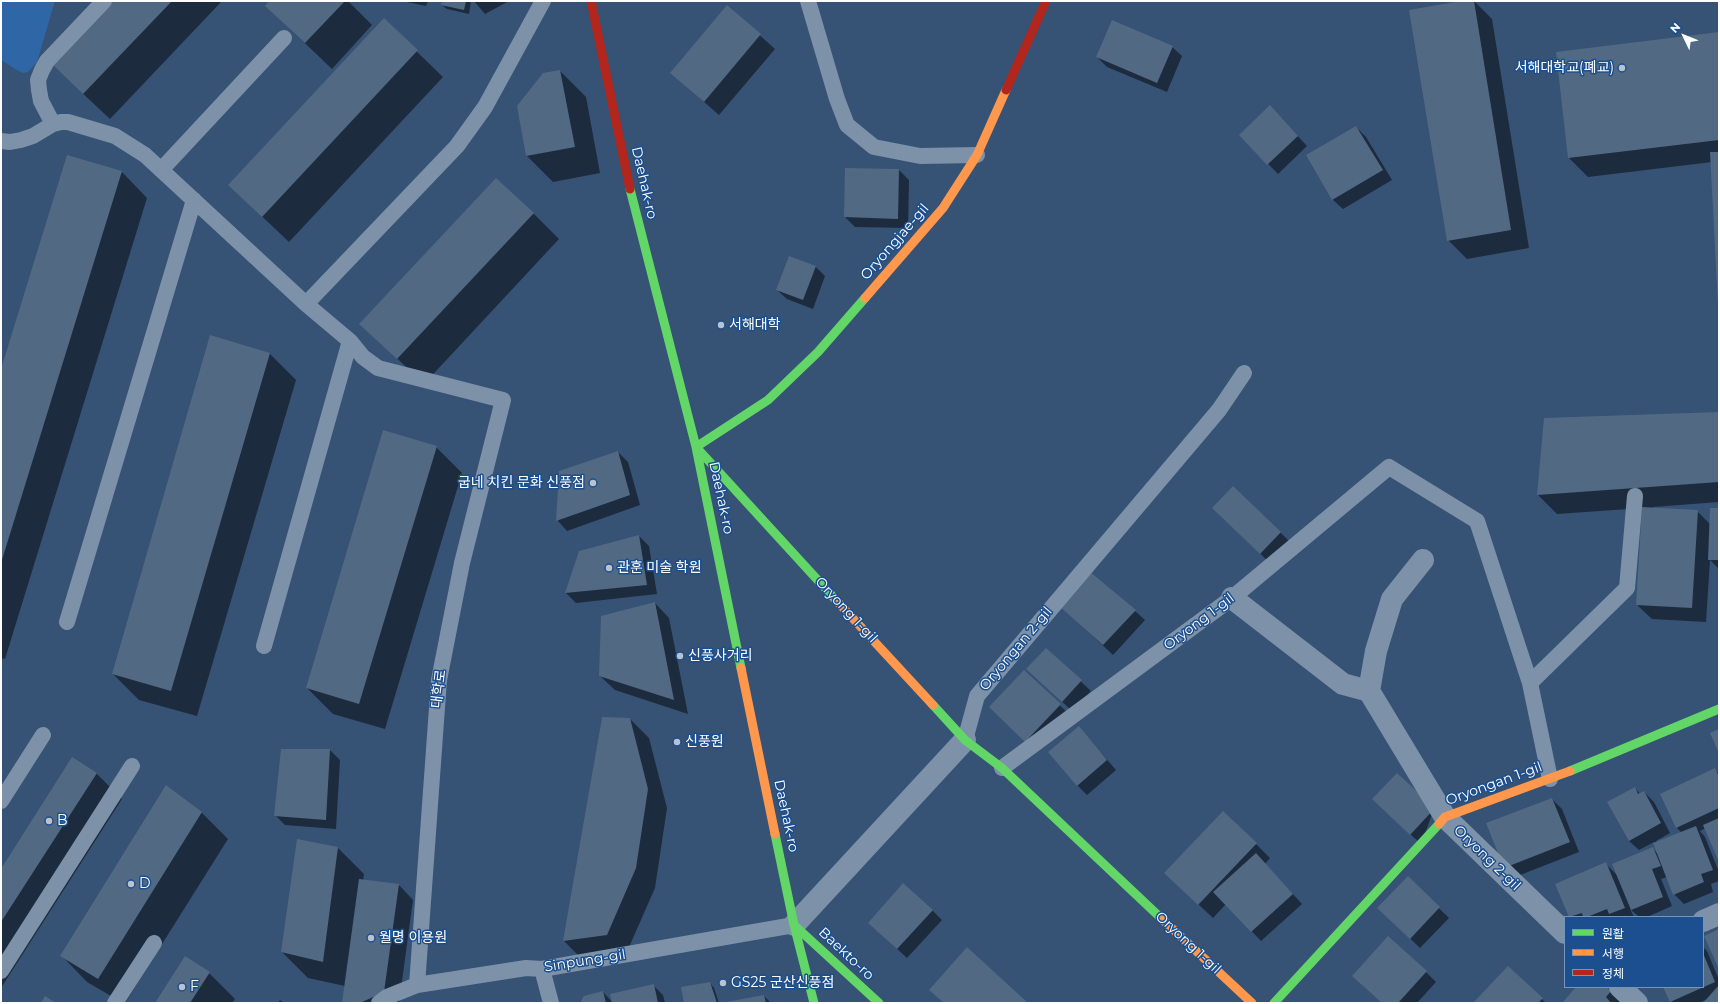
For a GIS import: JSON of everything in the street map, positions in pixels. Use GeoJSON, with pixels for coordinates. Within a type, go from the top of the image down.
{"type":"FeatureCollection","features":[{"type":"Feature","properties":{"kind":"street","name":"Daehak-ro"},"geometry":{"type":"LineString","coordinates":[[591,1],[626,169],[696,447],[794,925],[814,1003]]}},
{"type":"Feature","properties":{"kind":"street","name":"Oryongjae-gil"},"geometry":{"type":"LineString","coordinates":[[696,447],[768,400],[818,352],[943,208],[976,155],[1046,1]]}},
{"type":"Feature","properties":{"kind":"street","name":"Oryong 1-gil"},"geometry":{"type":"LineString","coordinates":[[696,447],[965,740],[1002,768],[1252,1003]]}},
{"type":"Feature","properties":{"kind":"street"},"geometry":{"type":"LineString","coordinates":[[1232,598],[1343,684],[1369,692],[1376,651],[1392,599],[1423,560]]}},
{"type":"Feature","properties":{"kind":"street","name":"Oryong 2-gil"},"geometry":{"type":"LineString","coordinates":[[1369,692],[1445,816],[1564,933]]}},
{"type":"Feature","properties":{"kind":"street","name":"Oryongan 1-gil"},"geometry":{"type":"LineString","coordinates":[[1274,1003],[1445,816],[1550,779],[1719,709]]}},
{"type":"Feature","properties":{"kind":"street","name":"Oryongan 2-gil"},"geometry":{"type":"LineString","coordinates":[[794,925],[965,740]]}},
{"type":"Feature","properties":{"kind":"street"},"geometry":{"type":"LineString","coordinates":[[1704,921],[1719,914]]}},
{"type":"Feature","properties":{"kind":"street","name":"Baekto-ro"},"geometry":{"type":"LineString","coordinates":[[794,925],[879,1003]]}},
{"type":"Feature","properties":{"kind":"street"},"geometry":{"type":"LineString","coordinates":[[1621,988],[1637,1003]]}},
{"type":"Feature","properties":{"kind":"lane"},"geometry":{"type":"LineString","coordinates":[[53,124],[41,101],[38,80],[42,70],[47,61],[104,1]]}},
{"type":"Feature","properties":{"kind":"lane"},"geometry":{"type":"LineString","coordinates":[[306,304],[457,146],[485,107],[543,1]]}},
{"type":"Feature","properties":{"kind":"lane"},"geometry":{"type":"LineString","coordinates":[[808,1],[837,99],[847,125],[874,147],[920,156],[976,155]]}},
{"type":"Feature","properties":{"kind":"lane"},"geometry":{"type":"LineString","coordinates":[[161,170],[284,38]]}},
{"type":"Feature","properties":{"kind":"lane"},"geometry":{"type":"LineString","coordinates":[[1,141],[10,142],[21,140],[33,136],[53,124],[68,122],[115,136],[146,155],[306,304],[350,341],[264,646]]}},
{"type":"Feature","properties":{"kind":"lane"},"geometry":{"type":"LineString","coordinates":[[66,622],[194,200]]}},
{"type":"Feature","properties":{"kind":"lane","name":"대학로"},"geometry":{"type":"LineString","coordinates":[[350,341],[363,357],[378,368],[503,400],[462,563],[439,680],[417,985]]}},
{"type":"Feature","properties":{"kind":"lane","name":"Oryongan 2-gil"},"geometry":{"type":"LineString","coordinates":[[965,740],[977,696],[1220,410],[1244,373]]}},
{"type":"Feature","properties":{"kind":"lane","name":"Oryong 1-gil"},"geometry":{"type":"LineString","coordinates":[[1002,768],[1232,598],[1389,467],[1477,520],[1530,683]]}},
{"type":"Feature","properties":{"kind":"lane"},"geometry":{"type":"LineString","coordinates":[[1550,779],[1530,683],[1626,588],[1635,496]]}},
{"type":"Feature","properties":{"kind":"lane"},"geometry":{"type":"LineString","coordinates":[[1,801],[42,735]]}},
{"type":"Feature","properties":{"kind":"lane"},"geometry":{"type":"LineString","coordinates":[[1,971],[132,766]]}},
{"type":"Feature","properties":{"kind":"lane","name":"Sinpung-gil"},"geometry":{"type":"LineString","coordinates":[[379,1003],[387,997],[417,985],[526,968],[542,968],[794,925]]}},
{"type":"Feature","properties":{"kind":"lane"},"geometry":{"type":"LineString","coordinates":[[115,1003],[154,943]]}},
{"type":"Feature","properties":{"kind":"lane"},"geometry":{"type":"LineString","coordinates":[[542,968],[551,1003]]}},
{"type":"Feature","properties":{"kind":"shaded area"},"geometry":{"type":"Polygon","coordinates":[[[1,1],[55,1],[37,62],[28,72],[23,73],[1,60],[1,1]]]}},
{"type":"Feature","properties":{"kind":"building"},"geometry":{"type":"Polygon","coordinates":[[[112,1],[172,1],[83,94],[52,64],[112,1]]]}},
{"type":"Feature","properties":{"kind":"building"},"geometry":{"type":"Polygon","coordinates":[[[269,1],[345,1],[305,43],[265,6],[269,1]]]}},
{"type":"Feature","properties":{"kind":"building"},"geometry":{"type":"Polygon","coordinates":[[[442,1],[466,1],[464,10],[441,5],[442,1]]]}},
{"type":"Feature","properties":{"kind":"building"},"geometry":{"type":"Polygon","coordinates":[[[1461,1],[1474,1],[1511,230],[1447,241],[1409,10],[1461,1]]]}},
{"type":"Feature","properties":{"kind":"building"},"geometry":{"type":"Polygon","coordinates":[[[727,5],[761,34],[704,102],[670,73],[727,5]]]}},
{"type":"Feature","properties":{"kind":"building"},"geometry":{"type":"Polygon","coordinates":[[[384,18],[418,50],[262,217],[228,185],[384,18]]]}},
{"type":"Feature","properties":{"kind":"building"},"geometry":{"type":"Polygon","coordinates":[[[1112,20],[1173,46],[1157,83],[1096,57],[1112,20]]]}},
{"type":"Feature","properties":{"kind":"building"},"geometry":{"type":"Polygon","coordinates":[[[1719,32],[1719,140],[1568,158],[1556,52],[1719,32]]]}},
{"type":"Feature","properties":{"kind":"building"},"geometry":{"type":"Polygon","coordinates":[[[560,70],[575,147],[526,156],[517,106],[543,73],[560,70]]]}},
{"type":"Feature","properties":{"kind":"building"},"geometry":{"type":"Polygon","coordinates":[[[1270,105],[1298,136],[1267,165],[1239,135],[1270,105]]]}},
{"type":"Feature","properties":{"kind":"building"},"geometry":{"type":"Polygon","coordinates":[[[1356,126],[1383,170],[1332,200],[1306,155],[1356,126]]]}},
{"type":"Feature","properties":{"kind":"building"},"geometry":{"type":"Polygon","coordinates":[[[1710,152],[1719,152],[1719,305],[1718,305],[1710,152]]]}},
{"type":"Feature","properties":{"kind":"building"},"geometry":{"type":"Polygon","coordinates":[[[67,155],[122,171],[1,563],[1,369],[67,155]]]}},
{"type":"Feature","properties":{"kind":"building"},"geometry":{"type":"Polygon","coordinates":[[[845,168],[899,169],[898,219],[844,217],[845,168]]]}},
{"type":"Feature","properties":{"kind":"building"},"geometry":{"type":"Polygon","coordinates":[[[496,178],[534,213],[397,359],[359,324],[496,178]]]}},
{"type":"Feature","properties":{"kind":"building"},"geometry":{"type":"Polygon","coordinates":[[[789,256],[816,266],[803,300],[776,290],[789,256]]]}},
{"type":"Feature","properties":{"kind":"building"},"geometry":{"type":"Polygon","coordinates":[[[210,335],[270,353],[171,691],[112,674],[210,335]]]}},
{"type":"Feature","properties":{"kind":"building"},"geometry":{"type":"Polygon","coordinates":[[[1719,412],[1719,482],[1537,495],[1544,418],[1719,412]]]}},
{"type":"Feature","properties":{"kind":"building"},"geometry":{"type":"Polygon","coordinates":[[[383,430],[437,446],[359,704],[306,688],[383,430]]]}},
{"type":"Feature","properties":{"kind":"building","name":"굽네 치킨 문화 신풍점"},"geometry":{"type":"Polygon","coordinates":[[[618,451],[630,495],[556,521],[559,471],[618,451]]]}},
{"type":"Feature","properties":{"kind":"building"},"geometry":{"type":"Polygon","coordinates":[[[1233,486],[1281,532],[1260,554],[1212,508],[1233,486]]]}},
{"type":"Feature","properties":{"kind":"building"},"geometry":{"type":"Polygon","coordinates":[[[1642,507],[1698,510],[1692,608],[1636,605],[1642,507]]]}},
{"type":"Feature","properties":{"kind":"building"},"geometry":{"type":"Polygon","coordinates":[[[1710,508],[1719,508],[1719,560],[1708,560],[1710,508]]]}},
{"type":"Feature","properties":{"kind":"building","name":"관훈 미술 학원"},"geometry":{"type":"Polygon","coordinates":[[[639,535],[647,585],[565,593],[579,551],[639,535]]]}},
{"type":"Feature","properties":{"kind":"building"},"geometry":{"type":"Polygon","coordinates":[[[1089,571],[1136,610],[1103,645],[1058,605],[1089,571]]]}},
{"type":"Feature","properties":{"kind":"building"},"geometry":{"type":"Polygon","coordinates":[[[655,602],[674,700],[599,676],[601,616],[655,602]]]}},
{"type":"Feature","properties":{"kind":"building"},"geometry":{"type":"Polygon","coordinates":[[[1046,648],[1082,680],[1062,702],[1026,669],[1046,648]]]}},
{"type":"Feature","properties":{"kind":"building"},"geometry":{"type":"Polygon","coordinates":[[[1024,670],[1061,704],[1025,742],[989,707],[1024,670]]]}},
{"type":"Feature","properties":{"kind":"building"},"geometry":{"type":"Polygon","coordinates":[[[602,717],[630,718],[648,789],[636,868],[607,935],[563,941],[602,717]]]}},
{"type":"Feature","properties":{"kind":"building"},"geometry":{"type":"Polygon","coordinates":[[[1079,726],[1107,760],[1077,786],[1048,752],[1079,726]]]}},
{"type":"Feature","properties":{"kind":"building"},"geometry":{"type":"Polygon","coordinates":[[[1719,729],[1719,753],[1710,733],[1719,729]]]}},
{"type":"Feature","properties":{"kind":"building"},"geometry":{"type":"Polygon","coordinates":[[[281,749],[330,749],[326,820],[274,816],[281,749]]]}},
{"type":"Feature","properties":{"kind":"building","name":"B"},"geometry":{"type":"Polygon","coordinates":[[[72,757],[97,773],[1,922],[1,869],[72,757]]]}},
{"type":"Feature","properties":{"kind":"building"},"geometry":{"type":"Polygon","coordinates":[[[1715,768],[1719,777],[1719,808],[1676,828],[1660,794],[1715,768]]]}},
{"type":"Feature","properties":{"kind":"building"},"geometry":{"type":"Polygon","coordinates":[[[1397,773],[1435,808],[1410,835],[1372,799],[1397,773]]]}},
{"type":"Feature","properties":{"kind":"building","name":"D"},"geometry":{"type":"Polygon","coordinates":[[[166,785],[202,812],[98,979],[60,956],[166,785]]]}},
{"type":"Feature","properties":{"kind":"building"},"geometry":{"type":"Polygon","coordinates":[[[1635,787],[1638,794],[1644,791],[1661,823],[1629,841],[1607,802],[1635,787]]]}},
{"type":"Feature","properties":{"kind":"building"},"geometry":{"type":"Polygon","coordinates":[[[1552,798],[1570,842],[1504,868],[1486,823],[1552,798]]]}},
{"type":"Feature","properties":{"kind":"building"},"geometry":{"type":"Polygon","coordinates":[[[1223,811],[1257,843],[1198,905],[1164,873],[1223,811]]]}},
{"type":"Feature","properties":{"kind":"building"},"geometry":{"type":"Polygon","coordinates":[[[1719,818],[1719,862],[1703,825],[1719,818]]]}},
{"type":"Feature","properties":{"kind":"building"},"geometry":{"type":"Polygon","coordinates":[[[1696,826],[1713,870],[1701,874],[1704,882],[1673,895],[1653,843],[1696,826]]]}},
{"type":"Feature","properties":{"kind":"building"},"geometry":{"type":"Polygon","coordinates":[[[297,839],[338,847],[323,962],[281,952],[297,839]]]}},
{"type":"Feature","properties":{"kind":"building"},"geometry":{"type":"Polygon","coordinates":[[[1653,847],[1661,866],[1652,869],[1663,897],[1631,910],[1612,864],[1653,847]]]}},
{"type":"Feature","properties":{"kind":"building"},"geometry":{"type":"Polygon","coordinates":[[[1256,853],[1293,894],[1251,932],[1213,892],[1256,853]]]}},
{"type":"Feature","properties":{"kind":"building"},"geometry":{"type":"Polygon","coordinates":[[[1606,862],[1625,908],[1609,914],[1607,909],[1590,916],[1583,916],[1582,913],[1569,916],[1555,884],[1606,862]]]}},
{"type":"Feature","properties":{"kind":"building"},"geometry":{"type":"Polygon","coordinates":[[[1408,876],[1440,907],[1410,939],[1377,908],[1408,876]]]}},
{"type":"Feature","properties":{"kind":"building","name":"월명 이용원"},"geometry":{"type":"Polygon","coordinates":[[[359,879],[399,884],[384,992],[360,1003],[342,1003],[359,879]]]}},
{"type":"Feature","properties":{"kind":"building"},"geometry":{"type":"Polygon","coordinates":[[[903,883],[933,910],[897,949],[868,923],[903,883]]]}},
{"type":"Feature","properties":{"kind":"building"},"geometry":{"type":"Polygon","coordinates":[[[1719,929],[1719,969],[1704,936],[1719,929]]]}},
{"type":"Feature","properties":{"kind":"building"},"geometry":{"type":"Polygon","coordinates":[[[1388,936],[1427,971],[1398,1003],[1382,1003],[1352,976],[1388,936]]]}},
{"type":"Feature","properties":{"kind":"building"},"geometry":{"type":"Polygon","coordinates":[[[967,947],[1028,1003],[944,1003],[929,990],[967,947]]]}},
{"type":"Feature","properties":{"kind":"building"},"geometry":{"type":"Polygon","coordinates":[[[1704,955],[1715,982],[1704,987],[1704,955]]]}},
{"type":"Feature","properties":{"kind":"building","name":"F"},"geometry":{"type":"Polygon","coordinates":[[[185,956],[210,972],[190,1003],[155,1003],[185,956]]]}},
{"type":"Feature","properties":{"kind":"building"},"geometry":{"type":"Polygon","coordinates":[[[1508,966],[1543,998],[1538,1003],[1473,1003],[1508,966]]]}},
{"type":"Feature","properties":{"kind":"building"},"geometry":{"type":"Polygon","coordinates":[[[710,982],[717,1003],[684,1003],[681,987],[710,982]]]}},
{"type":"Feature","properties":{"kind":"building"},"geometry":{"type":"Polygon","coordinates":[[[654,984],[658,1003],[612,1003],[610,994],[654,984]]]}},
{"type":"Feature","properties":{"kind":"building"},"geometry":{"type":"Polygon","coordinates":[[[1719,985],[1719,1003],[1703,1003],[1719,985]]]}},
{"type":"Feature","properties":{"kind":"building"},"geometry":{"type":"Polygon","coordinates":[[[1575,988],[1607,988],[1611,991],[1606,997],[1611,1003],[1562,1003],[1575,988]]]}},
{"type":"Feature","properties":{"kind":"building"},"geometry":{"type":"Polygon","coordinates":[[[1663,988],[1702,988],[1670,1002],[1663,988]]]}},
{"type":"Feature","properties":{"kind":"building"},"geometry":{"type":"Polygon","coordinates":[[[603,991],[606,1003],[580,1003],[584,996],[603,991]]]}},
{"type":"Feature","properties":{"kind":"building"},"geometry":{"type":"Polygon","coordinates":[[[764,995],[766,1003],[726,1002],[764,995]]]}},
{"type":"Feature","properties":{"kind":"building"},"geometry":{"type":"Polygon","coordinates":[[[45,996],[56,1003],[41,1003],[45,996]]]}},
{"type":"Feature","properties":{"kind":"traffic: fast"},"geometry":{"type":"LineString","coordinates":[[630,189],[696,447],[741,668]]}},
{"type":"Feature","properties":{"kind":"traffic: fast"},"geometry":{"type":"LineString","coordinates":[[835,599],[696,447],[768,400],[818,352],[865,298]]}},
{"type":"Feature","properties":{"kind":"traffic: fast"},"geometry":{"type":"LineString","coordinates":[[933,705],[965,740],[1002,768],[1163,920]]}},
{"type":"Feature","properties":{"kind":"traffic: fast"},"geometry":{"type":"LineString","coordinates":[[1570,771],[1719,709]]}},
{"type":"Feature","properties":{"kind":"traffic: fast"},"geometry":{"type":"LineString","coordinates":[[1274,1003],[1439,824]]}},
{"type":"Feature","properties":{"kind":"traffic: fast"},"geometry":{"type":"LineString","coordinates":[[775,834],[794,925],[814,1003]]}},
{"type":"Feature","properties":{"kind":"traffic: fast"},"geometry":{"type":"LineString","coordinates":[[794,925],[879,1003]]}},
{"type":"Feature","properties":{"kind":"traffic: slow"},"geometry":{"type":"LineString","coordinates":[[865,298],[943,208],[977,155],[1006,90]]}},
{"type":"Feature","properties":{"kind":"traffic: slow"},"geometry":{"type":"LineString","coordinates":[[835,599],[933,705]]}},
{"type":"Feature","properties":{"kind":"traffic: slow"},"geometry":{"type":"LineString","coordinates":[[741,668],[775,834]]}},
{"type":"Feature","properties":{"kind":"traffic: slow"},"geometry":{"type":"LineString","coordinates":[[1439,824],[1445,817],[1570,771]]}},
{"type":"Feature","properties":{"kind":"traffic: slow"},"geometry":{"type":"LineString","coordinates":[[1163,920],[1252,1003]]}},
{"type":"Feature","properties":{"kind":"traffic: jam"},"geometry":{"type":"LineString","coordinates":[[591,1],[630,189]]}},
{"type":"Feature","properties":{"kind":"traffic: jam"},"geometry":{"type":"LineString","coordinates":[[1006,90],[1046,1]]}},
{"type":"Feature","properties":{"kind":"place","name":"서해대학교(폐교)"},"geometry":{"type":"Point","coordinates":[1622,68]}},
{"type":"Feature","properties":{"kind":"place","name":"서해대학"},"geometry":{"type":"Point","coordinates":[721,325]}},
{"type":"Feature","properties":{"kind":"place","name":"굽네 치킨 문화 신풍점"},"geometry":{"type":"Point","coordinates":[593,483]}},
{"type":"Feature","properties":{"kind":"place","name":"관훈 미술 학원"},"geometry":{"type":"Point","coordinates":[609,568]}},
{"type":"Feature","properties":{"kind":"place","name":"신풍사거리"},"geometry":{"type":"Point","coordinates":[680,656]}},
{"type":"Feature","properties":{"kind":"place","name":"신풍원"},"geometry":{"type":"Point","coordinates":[677,742]}},
{"type":"Feature","properties":{"kind":"place","name":"B"},"geometry":{"type":"Point","coordinates":[49,821]}},
{"type":"Feature","properties":{"kind":"place","name":"D"},"geometry":{"type":"Point","coordinates":[131,884]}},
{"type":"Feature","properties":{"kind":"place","name":"월명 이용원"},"geometry":{"type":"Point","coordinates":[371,938]}},
{"type":"Feature","properties":{"kind":"place","name":"GS25 군산신풍점"},"geometry":{"type":"Point","coordinates":[723,983]}},
{"type":"Feature","properties":{"kind":"place","name":"F"},"geometry":{"type":"Point","coordinates":[182,987]}}]}
